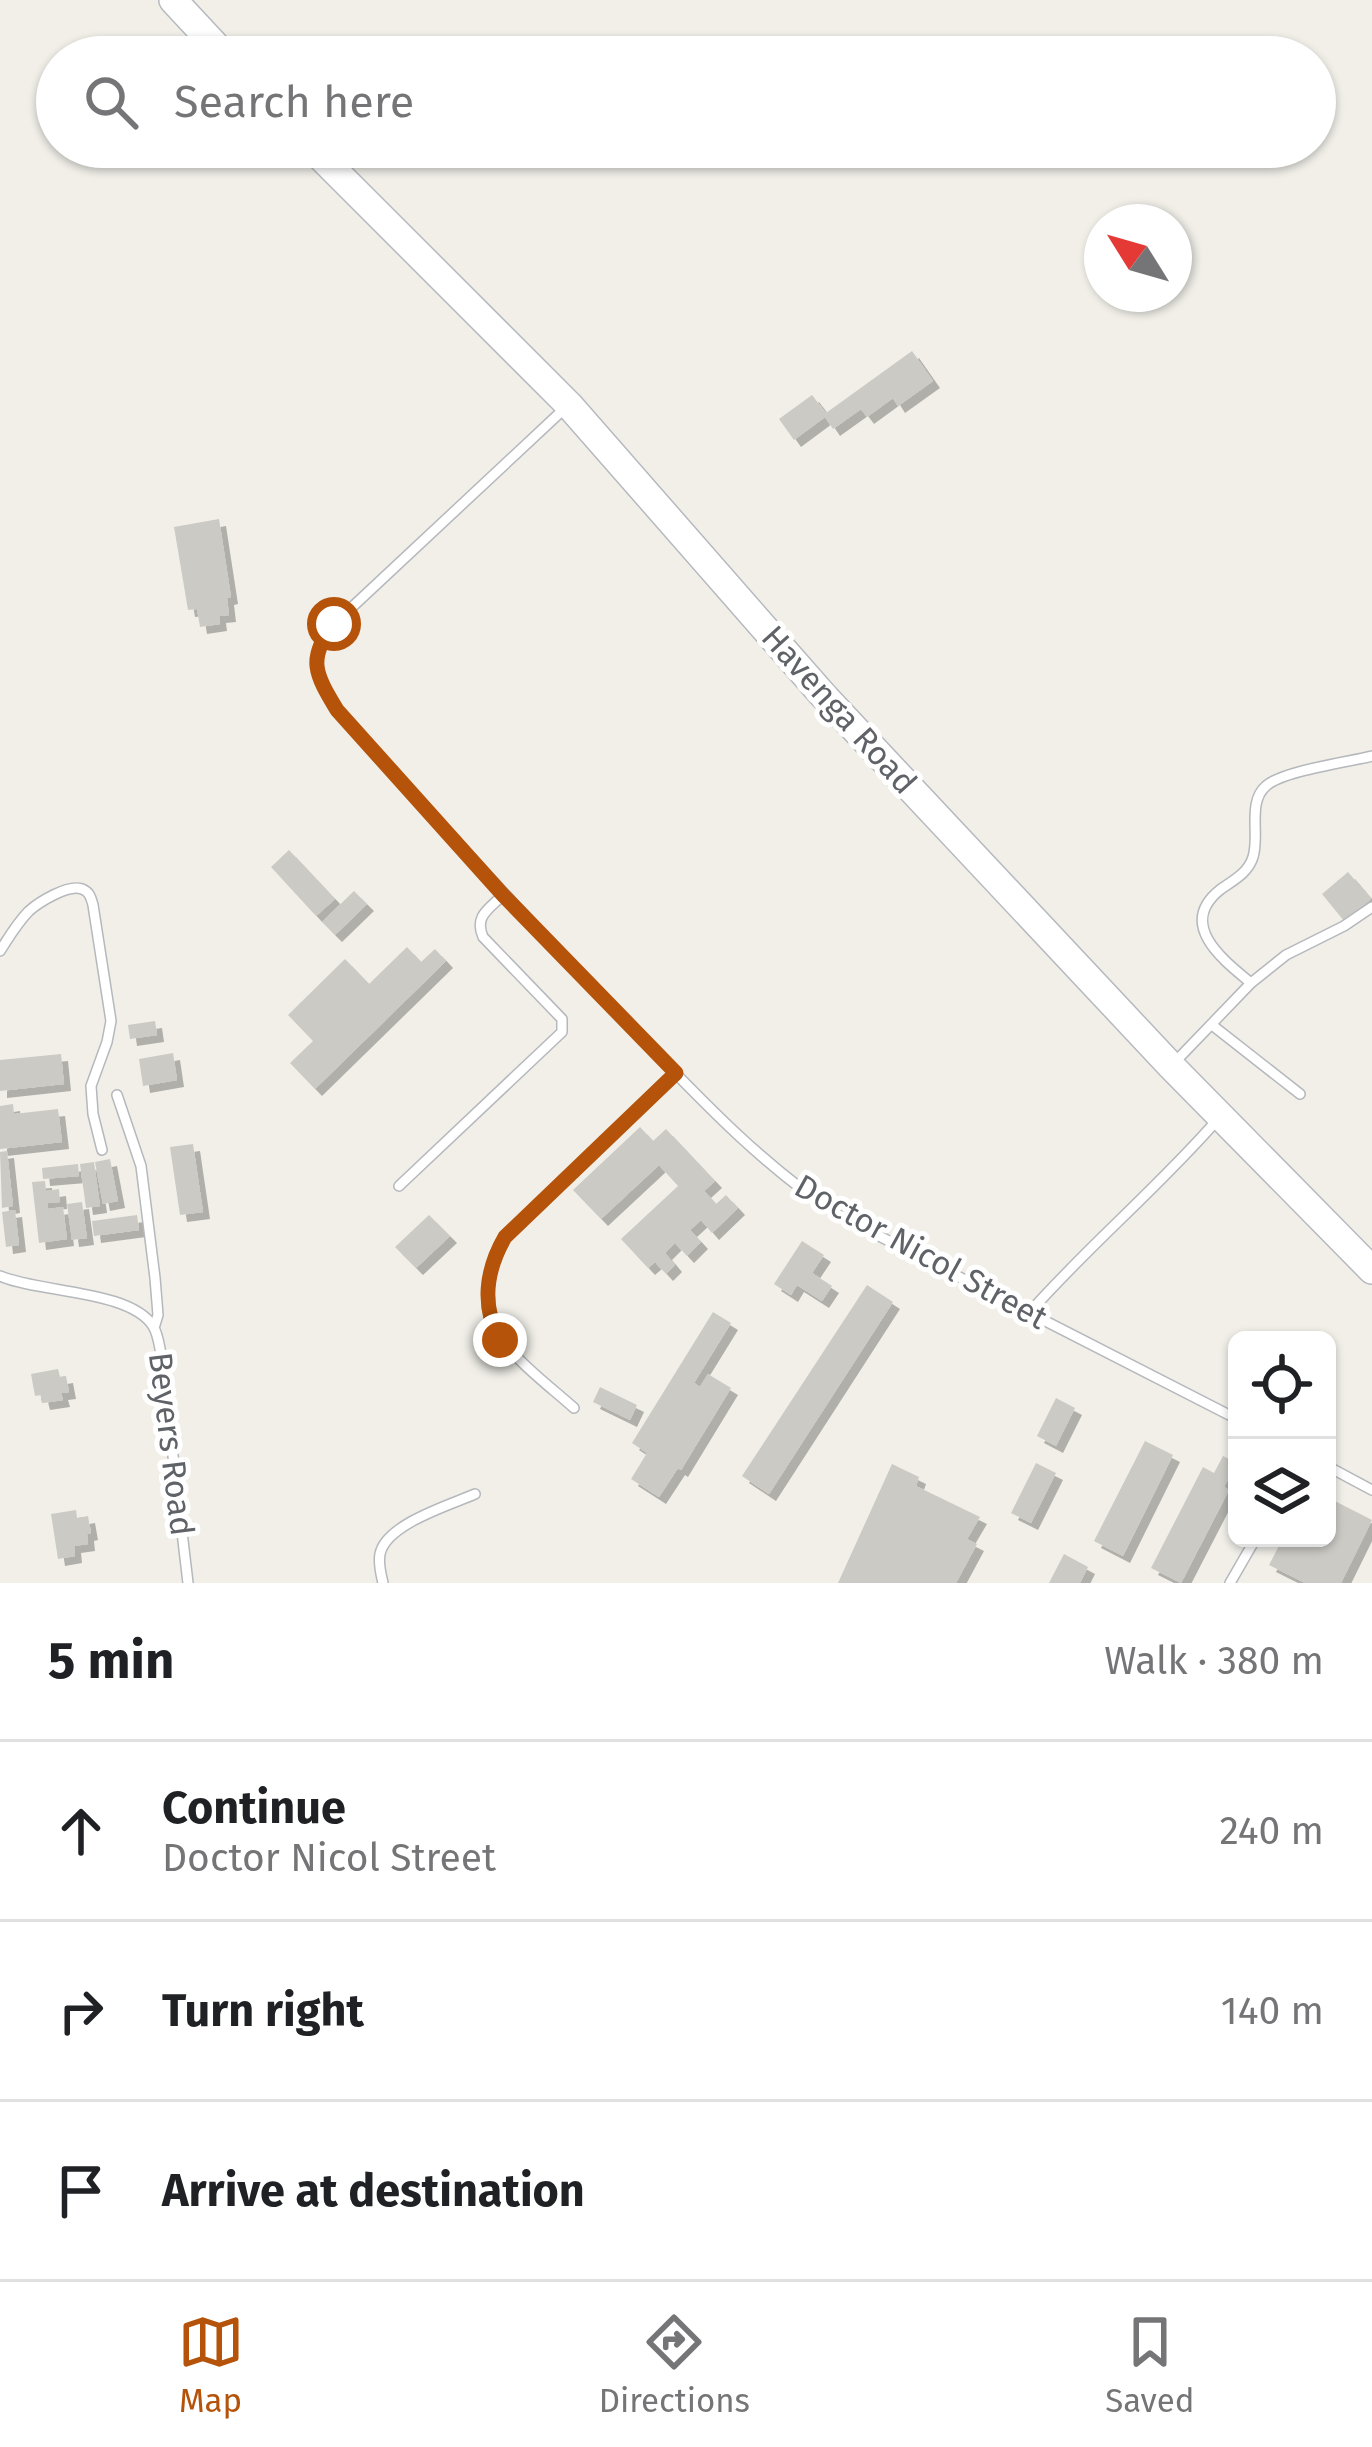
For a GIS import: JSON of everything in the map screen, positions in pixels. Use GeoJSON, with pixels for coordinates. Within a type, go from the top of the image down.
{"type":"FeatureCollection","features":[{"type":"Feature","properties":{"kind":"street"},"geometry":{"type":"LineString","coordinates":[[172,0],[206,36]]}},
{"type":"Feature","properties":{"kind":"street","name":"Havenga Road"},"geometry":{"type":"LineString","coordinates":[[332,168],[568,405],[821,694],[1171,1066],[1372,1270]]}},
{"type":"Feature","properties":{"kind":"lane","name":"Doctor Nicol Street"},"geometry":{"type":"LineString","coordinates":[[568,405],[320,641],[315,665],[337,710],[503,895],[780,1174],[840,1216],[1228,1414]]}},
{"type":"Feature","properties":{"kind":"lane"},"geometry":{"type":"LineString","coordinates":[[1251,983],[1212,950],[1203,917],[1210,900],[1239,877],[1253,857],[1260,793],[1289,776],[1372,756]]}},
{"type":"Feature","properties":{"kind":"lane"},"geometry":{"type":"LineString","coordinates":[[0,951],[31,910],[71,889],[84,890],[94,904],[111,1012],[111,1030],[91,1085],[103,1150]]}},
{"type":"Feature","properties":{"kind":"lane"},"geometry":{"type":"LineString","coordinates":[[399,1186],[562,1032],[562,1019],[483,937],[482,917],[503,895]]}},
{"type":"Feature","properties":{"kind":"lane"},"geometry":{"type":"LineString","coordinates":[[1171,1066],[1251,983],[1286,955],[1372,907]]}},
{"type":"Feature","properties":{"kind":"lane"},"geometry":{"type":"LineString","coordinates":[[1212,1025],[1300,1094]]}},
{"type":"Feature","properties":{"kind":"lane"},"geometry":{"type":"LineString","coordinates":[[574,1408],[506,1348],[494,1330],[488,1287],[494,1256],[505,1237],[676,1073]]}},
{"type":"Feature","properties":{"kind":"lane"},"geometry":{"type":"LineString","coordinates":[[118,1095],[142,1166],[158,1315],[154,1328]]}},
{"type":"Feature","properties":{"kind":"lane"},"geometry":{"type":"LineString","coordinates":[[1029,1313],[1220,1116]]}},
{"type":"Feature","properties":{"kind":"lane","name":"Beyers Road"},"geometry":{"type":"LineString","coordinates":[[0,1276],[116,1302],[142,1315],[154,1328],[188,1583]]}},
{"type":"Feature","properties":{"kind":"lane"},"geometry":{"type":"LineString","coordinates":[[1336,1471],[1372,1490]]}},
{"type":"Feature","properties":{"kind":"lane"},"geometry":{"type":"LineString","coordinates":[[382,1583],[380,1556],[386,1540],[406,1525],[476,1494]]}},
{"type":"Feature","properties":{"kind":"lane"},"geometry":{"type":"LineString","coordinates":[[1230,1583],[1251,1547]]}},
{"type":"Feature","properties":{"kind":"building"},"geometry":{"type":"Polygon","coordinates":[[[912,351],[933,381],[898,406],[893,398],[867,417],[861,409],[833,429],[825,417],[794,440],[779,419],[812,395],[826,413],[912,351]]]}},
{"type":"Feature","properties":{"kind":"building"},"geometry":{"type":"Polygon","coordinates":[[[219,519],[231,597],[227,598],[229,615],[219,616],[220,624],[200,627],[197,609],[188,610],[174,527],[219,519]]]}},
{"type":"Feature","properties":{"kind":"building"},"geometry":{"type":"Polygon","coordinates":[[[289,850],[335,899],[316,916],[271,867],[289,850]]]}},
{"type":"Feature","properties":{"kind":"building"},"geometry":{"type":"Polygon","coordinates":[[[1348,872],[1371,899],[1344,921],[1322,894],[1348,872]]]}},
{"type":"Feature","properties":{"kind":"building"},"geometry":{"type":"Polygon","coordinates":[[[354,891],[367,904],[335,935],[322,922],[354,891]]]}},
{"type":"Feature","properties":{"kind":"building"},"geometry":{"type":"Polygon","coordinates":[[[407,947],[421,962],[435,949],[446,961],[315,1089],[290,1063],[313,1041],[288,1015],[345,959],[369,984],[407,947]]]}},
{"type":"Feature","properties":{"kind":"building"},"geometry":{"type":"Polygon","coordinates":[[[155,1021],[157,1035],[130,1039],[128,1025],[155,1021]]]}},
{"type":"Feature","properties":{"kind":"building"},"geometry":{"type":"Polygon","coordinates":[[[173,1053],[177,1080],[143,1086],[139,1059],[173,1053]]]}},
{"type":"Feature","properties":{"kind":"building"},"geometry":{"type":"Polygon","coordinates":[[[61,1054],[64,1084],[0,1091],[0,1060],[61,1054]]]}},
{"type":"Feature","properties":{"kind":"building"},"geometry":{"type":"Polygon","coordinates":[[[13,1104],[14,1114],[58,1109],[62,1142],[0,1149],[0,1106],[13,1104]]]}},
{"type":"Feature","properties":{"kind":"building"},"geometry":{"type":"Polygon","coordinates":[[[640,1127],[653,1141],[666,1129],[715,1181],[704,1191],[716,1204],[726,1195],[738,1208],[712,1233],[701,1220],[690,1230],[701,1242],[687,1256],[675,1243],[665,1253],[675,1265],[666,1274],[655,1262],[648,1268],[621,1239],[678,1186],[659,1165],[601,1219],[573,1190],[640,1127]]]}},
{"type":"Feature","properties":{"kind":"building"},"geometry":{"type":"Polygon","coordinates":[[[193,1144],[203,1212],[180,1215],[170,1147],[193,1144]]]}},
{"type":"Feature","properties":{"kind":"building"},"geometry":{"type":"Polygon","coordinates":[[[7,1151],[13,1206],[2,1208],[0,1152],[7,1151]]]}},
{"type":"Feature","properties":{"kind":"building"},"geometry":{"type":"Polygon","coordinates":[[[110,1159],[118,1201],[103,1204],[95,1162],[110,1159]]]}},
{"type":"Feature","properties":{"kind":"building"},"geometry":{"type":"Polygon","coordinates":[[[94,1162],[100,1206],[86,1208],[80,1164],[94,1162]]]}},
{"type":"Feature","properties":{"kind":"building"},"geometry":{"type":"Polygon","coordinates":[[[78,1164],[79,1176],[43,1179],[42,1168],[78,1164]]]}},
{"type":"Feature","properties":{"kind":"building"},"geometry":{"type":"Polygon","coordinates":[[[45,1181],[46,1191],[59,1189],[60,1202],[47,1203],[48,1209],[63,1207],[67,1239],[39,1243],[32,1182],[45,1181]]]}},
{"type":"Feature","properties":{"kind":"building"},"geometry":{"type":"Polygon","coordinates":[[[82,1202],[87,1238],[72,1240],[67,1204],[82,1202]]]}},
{"type":"Feature","properties":{"kind":"building"},"geometry":{"type":"Polygon","coordinates":[[[15,1210],[19,1245],[6,1247],[2,1212],[15,1210]]]}},
{"type":"Feature","properties":{"kind":"building"},"geometry":{"type":"Polygon","coordinates":[[[137,1215],[139,1230],[94,1236],[92,1221],[137,1215]]]}},
{"type":"Feature","properties":{"kind":"building"},"geometry":{"type":"Polygon","coordinates":[[[429,1215],[450,1236],[416,1268],[395,1247],[429,1215]]]}},
{"type":"Feature","properties":{"kind":"building"},"geometry":{"type":"Polygon","coordinates":[[[802,1241],[824,1255],[812,1273],[832,1286],[822,1301],[797,1285],[791,1295],[774,1284],[802,1241]]]}},
{"type":"Feature","properties":{"kind":"building"},"geometry":{"type":"Polygon","coordinates":[[[867,1285],[893,1302],[769,1494],[742,1476],[867,1285]]]}},
{"type":"Feature","properties":{"kind":"building"},"geometry":{"type":"Polygon","coordinates":[[[713,1312],[731,1323],[694,1383],[700,1387],[708,1374],[731,1388],[659,1497],[631,1479],[647,1453],[632,1443],[713,1312]]]}},
{"type":"Feature","properties":{"kind":"building"},"geometry":{"type":"Polygon","coordinates":[[[58,1369],[60,1377],[66,1376],[69,1392],[61,1393],[63,1400],[43,1403],[41,1395],[35,1396],[31,1374],[58,1369]]]}},
{"type":"Feature","properties":{"kind":"building"},"geometry":{"type":"Polygon","coordinates":[[[600,1387],[637,1405],[630,1420],[593,1402],[600,1387]]]}},
{"type":"Feature","properties":{"kind":"building"},"geometry":{"type":"Polygon","coordinates":[[[1056,1398],[1075,1408],[1056,1446],[1037,1436],[1056,1398]]]}},
{"type":"Feature","properties":{"kind":"building"},"geometry":{"type":"Polygon","coordinates":[[[1145,1441],[1173,1455],[1123,1556],[1094,1541],[1145,1441]]]}},
{"type":"Feature","properties":{"kind":"building"},"geometry":{"type":"Polygon","coordinates":[[[1223,1456],[1228,1458],[1224,1487],[1228,1492],[1181,1583],[1151,1568],[1203,1467],[1214,1473],[1223,1456]]]}},
{"type":"Feature","properties":{"kind":"building"},"geometry":{"type":"Polygon","coordinates":[[[1036,1463],[1056,1473],[1031,1523],[1011,1513],[1036,1463]]]}},
{"type":"Feature","properties":{"kind":"building"},"geometry":{"type":"Polygon","coordinates":[[[892,1464],[919,1477],[916,1486],[980,1517],[967,1539],[977,1544],[956,1583],[838,1583],[892,1464]]]}},
{"type":"Feature","properties":{"kind":"building"},"geometry":{"type":"Polygon","coordinates":[[[1336,1502],[1372,1520],[1341,1583],[1305,1583],[1269,1565],[1278,1547],[1336,1547],[1336,1502]]]}},
{"type":"Feature","properties":{"kind":"building"},"geometry":{"type":"Polygon","coordinates":[[[76,1510],[77,1518],[88,1516],[88,1544],[74,1546],[75,1556],[58,1559],[51,1514],[76,1510]]]}},
{"type":"Feature","properties":{"kind":"building"},"geometry":{"type":"Polygon","coordinates":[[[1064,1554],[1088,1567],[1080,1583],[1049,1583],[1064,1554]]]}},
{"type":"Feature","properties":{"kind":"route"},"geometry":{"type":"LineString","coordinates":[[334,624],[320,641],[315,665],[337,710],[503,895],[676,1073],[505,1237],[494,1256],[488,1287],[490,1316],[500,1340]]}}]}
